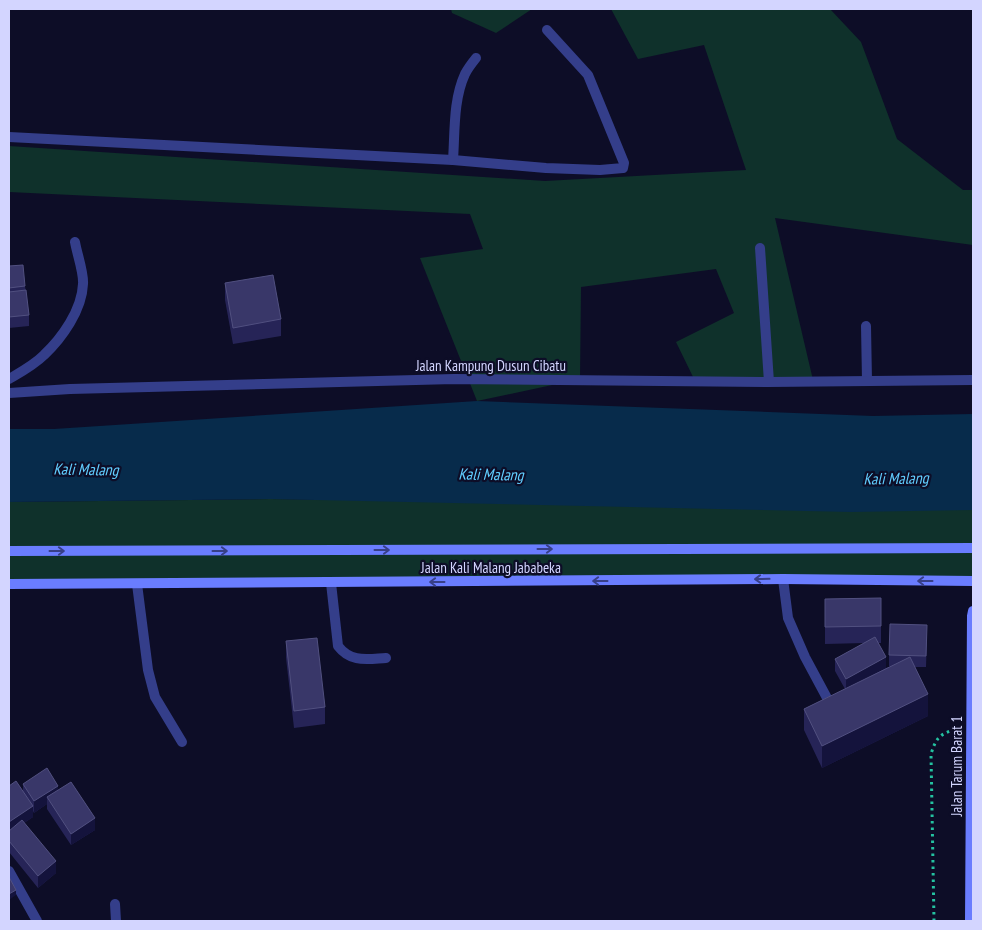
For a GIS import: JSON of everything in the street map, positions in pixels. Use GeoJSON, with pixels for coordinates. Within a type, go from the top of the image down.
{"type":"FeatureCollection","features":[{"type":"Feature","properties":{"kind":"main road","name":"Jalan Kali Malang Jababeka"},"geometry":{"type":"LineString","coordinates":[[9,551],[973,548]]}},
{"type":"Feature","properties":{"kind":"main road","name":"Jalan Kali Malang Jababeka"},"geometry":{"type":"LineString","coordinates":[[9,584],[783,579],[973,581]]}},
{"type":"Feature","properties":{"kind":"main road","name":"Jalan Tarum Barat 1"},"geometry":{"type":"LineString","coordinates":[[970,921],[973,611]]}},
{"type":"Feature","properties":{"kind":"street"},"geometry":{"type":"LineString","coordinates":[[9,137],[453,160],[546,168],[600,170],[623,168],[624,163],[588,75],[547,30]]}},
{"type":"Feature","properties":{"kind":"street"},"geometry":{"type":"LineString","coordinates":[[453,160],[456,110],[466,73],[476,58]]}},
{"type":"Feature","properties":{"kind":"street"},"geometry":{"type":"LineString","coordinates":[[9,380],[44,356],[77,311],[84,284],[75,242]]}},
{"type":"Feature","properties":{"kind":"street"},"geometry":{"type":"LineString","coordinates":[[760,248],[769,382]]}},
{"type":"Feature","properties":{"kind":"street"},"geometry":{"type":"LineString","coordinates":[[866,326],[867,381]]}},
{"type":"Feature","properties":{"kind":"street","name":"Jalan Kampung Dusun Cibatu"},"geometry":{"type":"LineString","coordinates":[[9,393],[454,379],[769,382],[973,380]]}},
{"type":"Feature","properties":{"kind":"street"},"geometry":{"type":"LineString","coordinates":[[783,579],[788,618],[805,657],[827,698]]}},
{"type":"Feature","properties":{"kind":"street"},"geometry":{"type":"LineString","coordinates":[[331,583],[338,646],[344,654],[359,659],[386,658]]}},
{"type":"Feature","properties":{"kind":"street"},"geometry":{"type":"LineString","coordinates":[[137,584],[148,670],[155,697],[182,742]]}},
{"type":"Feature","properties":{"kind":"street"},"geometry":{"type":"LineString","coordinates":[[9,871],[37,921]]}},
{"type":"Feature","properties":{"kind":"street"},"geometry":{"type":"LineString","coordinates":[[114,904],[116,921]]}},
{"type":"Feature","properties":{"kind":"path"},"geometry":{"type":"LineString","coordinates":[[934,921],[931,754],[935,741],[945,733],[971,724]]}},
{"type":"Feature","properties":{"kind":"green space"},"geometry":{"type":"Polygon","coordinates":[[[451,9],[532,9],[496,33],[452,13],[451,9]]]}},
{"type":"Feature","properties":{"kind":"green space"},"geometry":{"type":"Polygon","coordinates":[[[611,9],[830,9],[861,42],[897,139],[963,190],[973,190],[973,245],[775,218],[813,380],[696,383],[676,342],[734,313],[716,269],[581,287],[580,379],[477,401],[420,258],[483,249],[470,214],[9,192],[9,146],[545,181],[746,170],[704,45],[638,59],[611,9]]]}},
{"type":"Feature","properties":{"kind":"green space"},"geometry":{"type":"Polygon","coordinates":[[[270,499],[973,508],[973,581],[9,584],[9,502],[270,499]]]}},
{"type":"Feature","properties":{"kind":"water","name":"Kali Malang"},"geometry":{"type":"Polygon","coordinates":[[[477,401],[873,416],[973,414],[973,510],[851,512],[270,499],[9,502],[9,429],[54,429],[477,401]]]}},
{"type":"Feature","properties":{"kind":"building"},"geometry":{"type":"Polygon","coordinates":[[[23,265],[25,286],[9,288],[9,266],[23,265]]]}},
{"type":"Feature","properties":{"kind":"building"},"geometry":{"type":"Polygon","coordinates":[[[273,275],[281,319],[233,328],[225,283],[273,275]]]}},
{"type":"Feature","properties":{"kind":"building"},"geometry":{"type":"Polygon","coordinates":[[[26,290],[29,315],[9,317],[9,292],[26,290]]]}},
{"type":"Feature","properties":{"kind":"building"},"geometry":{"type":"Polygon","coordinates":[[[881,598],[881,626],[825,627],[825,599],[881,598]]]}},
{"type":"Feature","properties":{"kind":"building"},"geometry":{"type":"Polygon","coordinates":[[[890,624],[927,625],[926,656],[889,655],[890,624]]]}},
{"type":"Feature","properties":{"kind":"building"},"geometry":{"type":"Polygon","coordinates":[[[875,637],[886,657],[846,679],[835,659],[875,637]]]}},
{"type":"Feature","properties":{"kind":"building"},"geometry":{"type":"Polygon","coordinates":[[[317,638],[325,707],[294,711],[286,641],[317,638]]]}},
{"type":"Feature","properties":{"kind":"building"},"geometry":{"type":"Polygon","coordinates":[[[910,657],[928,694],[822,746],[804,709],[910,657]]]}},
{"type":"Feature","properties":{"kind":"building"},"geometry":{"type":"Polygon","coordinates":[[[47,768],[58,786],[34,801],[23,784],[47,768]]]}},
{"type":"Feature","properties":{"kind":"building"},"geometry":{"type":"Polygon","coordinates":[[[16,781],[33,806],[9,822],[9,786],[16,781]]]}},
{"type":"Feature","properties":{"kind":"building"},"geometry":{"type":"Polygon","coordinates":[[[71,782],[95,818],[71,834],[47,797],[71,782]]]}},
{"type":"Feature","properties":{"kind":"building"},"geometry":{"type":"Polygon","coordinates":[[[22,820],[56,861],[38,876],[9,841],[9,831],[22,820]]]}},
{"type":"Feature","properties":{"kind":"building"},"geometry":{"type":"Polygon","coordinates":[[[9,877],[16,890],[9,894],[9,877]]]}}]}
